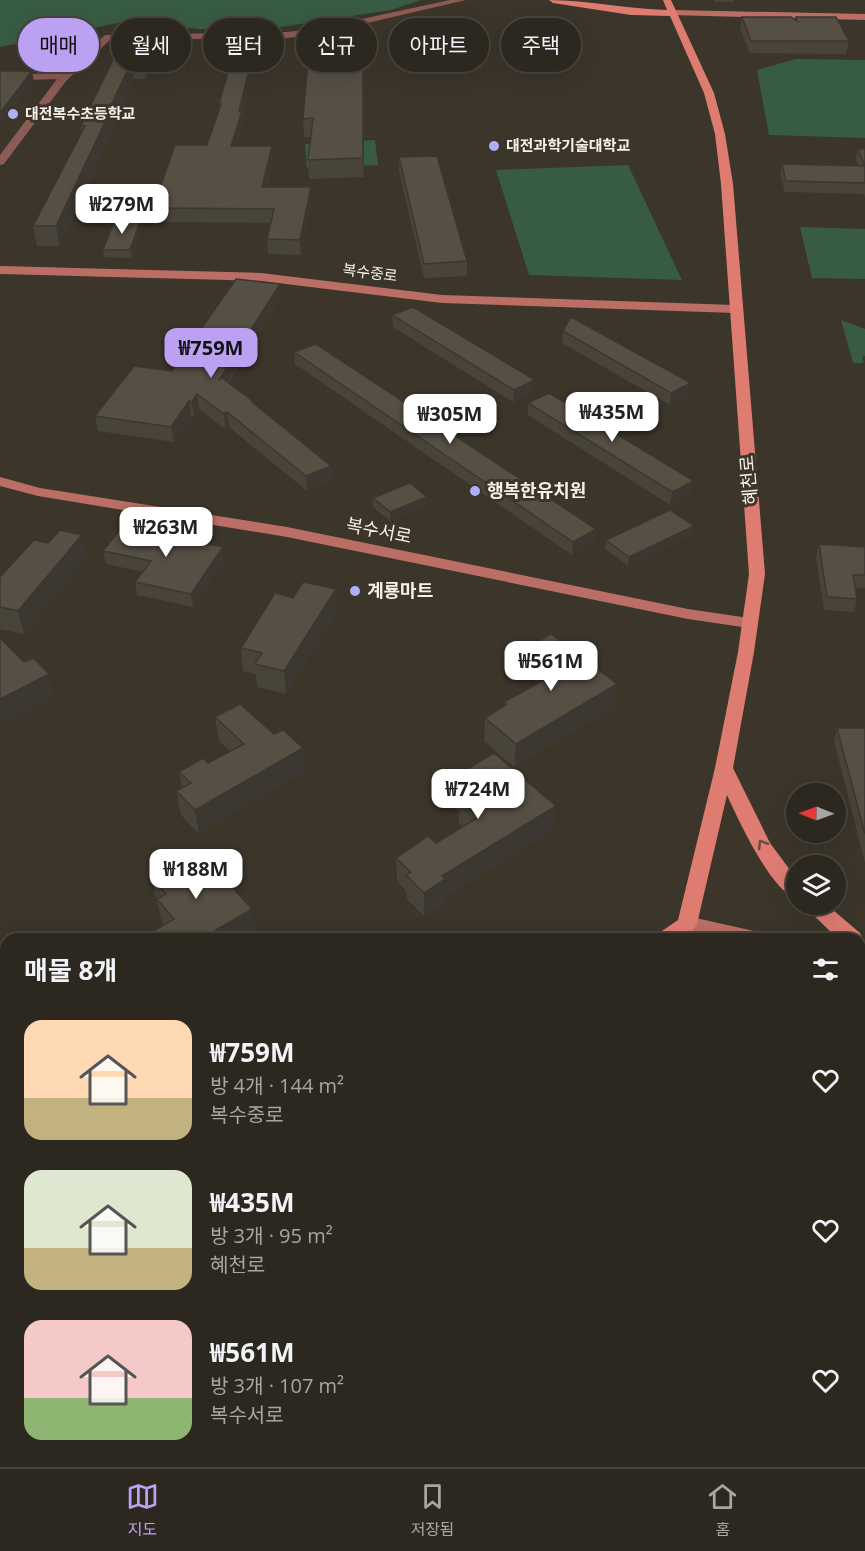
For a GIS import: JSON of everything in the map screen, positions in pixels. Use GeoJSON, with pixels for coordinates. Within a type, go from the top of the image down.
{"type":"FeatureCollection","features":[{"type":"Feature","properties":{"kind":"main road"},"geometry":{"type":"LineString","coordinates":[[553,0],[632,12],[865,17]]}},
{"type":"Feature","properties":{"kind":"main road","name":"혜천로"},"geometry":{"type":"LineString","coordinates":[[667,0],[709,93],[720,134],[727,184],[757,574],[746,652],[724,768],[687,924]]}},
{"type":"Feature","properties":{"kind":"main road","name":"복수중로"},"geometry":{"type":"LineString","coordinates":[[0,270],[261,277],[442,299],[735,309]]}},
{"type":"Feature","properties":{"kind":"main road","name":"복수서로"},"geometry":{"type":"LineString","coordinates":[[0,481],[38,492],[275,530],[688,614],[749,623]]}},
{"type":"Feature","properties":{"kind":"main road"},"geometry":{"type":"LineString","coordinates":[[724,768],[749,823],[786,880]]}},
{"type":"Feature","properties":{"kind":"main road"},"geometry":{"type":"LineString","coordinates":[[824,915],[845,933]]}},
{"type":"Feature","properties":{"kind":"main road"},"geometry":{"type":"LineString","coordinates":[[674,933],[687,924],[727,933]]}},
{"type":"Feature","properties":{"kind":"street"},"geometry":{"type":"LineString","coordinates":[[0,162],[64,76],[89,50],[108,37],[309,32],[462,0]]}},
{"type":"Feature","properties":{"kind":"street"},"geometry":{"type":"LineString","coordinates":[[0,78],[64,76]]}},
{"type":"Feature","properties":{"kind":"green space"},"geometry":{"type":"Polygon","coordinates":[[[0,0],[421,0],[391,10],[339,18],[296,18],[296,25],[284,26],[284,18],[203,18],[203,29],[199,29],[191,28],[191,18],[111,18],[111,24],[99,27],[99,18],[18,18],[18,43],[0,47],[0,0]]]}},
{"type":"Feature","properties":{"kind":"green space"},"geometry":{"type":"Polygon","coordinates":[[[796,59],[865,60],[865,138],[769,135],[757,70],[796,59]]]}},
{"type":"Feature","properties":{"kind":"green space"},"geometry":{"type":"Polygon","coordinates":[[[375,140],[378,165],[307,168],[305,144],[375,140]]]}},
{"type":"Feature","properties":{"kind":"green space"},"geometry":{"type":"Polygon","coordinates":[[[628,165],[682,280],[529,275],[496,170],[628,165]]]}},
{"type":"Feature","properties":{"kind":"green space"},"geometry":{"type":"Polygon","coordinates":[[[800,227],[865,229],[865,279],[812,278],[800,227]]]}},
{"type":"Feature","properties":{"kind":"green space"},"geometry":{"type":"Polygon","coordinates":[[[841,320],[865,329],[865,356],[862,357],[864,363],[853,363],[841,320]]]}},
{"type":"Feature","properties":{"kind":"building"},"geometry":{"type":"Polygon","coordinates":[[[742,17],[791,17],[797,21],[796,17],[836,17],[849,41],[751,41],[742,17]]]}},
{"type":"Feature","properties":{"kind":"building"},"geometry":{"type":"Polygon","coordinates":[[[111,64],[111,72],[127,72],[56,226],[33,226],[85,126],[81,125],[111,64]]]}},
{"type":"Feature","properties":{"kind":"building"},"geometry":{"type":"Polygon","coordinates":[[[0,71],[31,72],[0,113],[0,71]]]}},
{"type":"Feature","properties":{"kind":"building"},"geometry":{"type":"Polygon","coordinates":[[[228,72],[249,72],[239,111],[242,111],[231,146],[272,146],[262,187],[311,187],[300,240],[267,239],[274,209],[153,208],[175,145],[207,145],[221,104],[219,104],[228,72]]]}},
{"type":"Feature","properties":{"kind":"building"},"geometry":{"type":"Polygon","coordinates":[[[307,72],[363,72],[363,158],[308,160],[313,118],[303,119],[307,72]]]}},
{"type":"Feature","properties":{"kind":"building"},"geometry":{"type":"Polygon","coordinates":[[[858,149],[865,149],[865,166],[858,149]]]}},
{"type":"Feature","properties":{"kind":"building"},"geometry":{"type":"Polygon","coordinates":[[[437,156],[467,261],[424,264],[399,157],[437,156]]]}},
{"type":"Feature","properties":{"kind":"building"},"geometry":{"type":"Polygon","coordinates":[[[782,164],[865,166],[865,183],[786,181],[782,164]]]}},
{"type":"Feature","properties":{"kind":"building"},"geometry":{"type":"Polygon","coordinates":[[[115,219],[141,219],[130,250],[103,250],[115,219]]]}},
{"type":"Feature","properties":{"kind":"building"},"geometry":{"type":"Polygon","coordinates":[[[236,279],[280,284],[219,380],[222,378],[254,402],[252,402],[331,466],[306,476],[227,412],[224,414],[197,394],[192,402],[189,401],[171,427],[95,416],[134,366],[172,371],[236,279]]]}},
{"type":"Feature","properties":{"kind":"building"},"geometry":{"type":"Polygon","coordinates":[[[413,307],[535,380],[514,390],[392,315],[413,307]]]}},
{"type":"Feature","properties":{"kind":"building"},"geometry":{"type":"Polygon","coordinates":[[[571,317],[691,383],[671,393],[563,331],[571,317]]]}},
{"type":"Feature","properties":{"kind":"building"},"geometry":{"type":"Polygon","coordinates":[[[316,344],[596,529],[573,542],[294,352],[316,344]]]}},
{"type":"Feature","properties":{"kind":"building"},"geometry":{"type":"Polygon","coordinates":[[[549,393],[694,481],[672,492],[528,403],[549,393]]]}},
{"type":"Feature","properties":{"kind":"building"},"geometry":{"type":"Polygon","coordinates":[[[410,483],[427,497],[390,512],[373,498],[410,483]]]}},
{"type":"Feature","properties":{"kind":"building"},"geometry":{"type":"Polygon","coordinates":[[[670,510],[694,526],[629,557],[606,540],[670,510]]]}},
{"type":"Feature","properties":{"kind":"building"},"geometry":{"type":"Polygon","coordinates":[[[122,527],[223,547],[191,594],[135,582],[151,561],[103,551],[122,527]]]}},
{"type":"Feature","properties":{"kind":"building"},"geometry":{"type":"Polygon","coordinates":[[[60,530],[82,535],[18,611],[0,607],[0,577],[34,540],[48,543],[60,530]]]}},
{"type":"Feature","properties":{"kind":"building"},"geometry":{"type":"Polygon","coordinates":[[[819,544],[865,547],[865,575],[853,575],[857,599],[827,597],[819,544]]]}},
{"type":"Feature","properties":{"kind":"building"},"geometry":{"type":"Polygon","coordinates":[[[303,582],[336,589],[284,671],[255,664],[262,653],[241,648],[275,593],[293,598],[303,582]]]}},
{"type":"Feature","properties":{"kind":"building"},"geometry":{"type":"Polygon","coordinates":[[[551,634],[617,684],[516,744],[485,718],[507,704],[504,702],[546,679],[543,677],[559,668],[529,646],[551,634]]]}},
{"type":"Feature","properties":{"kind":"building"},"geometry":{"type":"Polygon","coordinates":[[[0,638],[24,662],[33,658],[49,674],[0,699],[0,638]]]}},
{"type":"Feature","properties":{"kind":"building"},"geometry":{"type":"Polygon","coordinates":[[[240,704],[274,734],[283,730],[303,748],[195,810],[176,791],[191,783],[179,772],[203,758],[208,763],[244,744],[215,717],[240,704]]]}},
{"type":"Feature","properties":{"kind":"building"},"geometry":{"type":"Polygon","coordinates":[[[837,728],[865,728],[865,834],[837,728]]]}},
{"type":"Feature","properties":{"kind":"building"},"geometry":{"type":"Polygon","coordinates":[[[494,753],[556,806],[442,876],[445,879],[424,893],[406,875],[411,872],[396,858],[428,836],[436,843],[479,817],[459,800],[467,795],[449,780],[494,753]]]}},
{"type":"Feature","properties":{"kind":"building"},"geometry":{"type":"Polygon","coordinates":[[[198,850],[252,909],[211,933],[150,933],[174,919],[157,899],[166,894],[151,876],[198,850]]]}},
{"type":"Feature","properties":{"kind":"place","name":"대전복수초등학교"},"geometry":{"type":"Point","coordinates":[13,114]}},
{"type":"Feature","properties":{"kind":"place","name":"대전과학기술대학교"},"geometry":{"type":"Point","coordinates":[494,146]}},
{"type":"Feature","properties":{"kind":"place","name":"행복한유치원"},"geometry":{"type":"Point","coordinates":[475,491]}},
{"type":"Feature","properties":{"kind":"place","name":"계룡마트"},"geometry":{"type":"Point","coordinates":[355,591]}}]}
